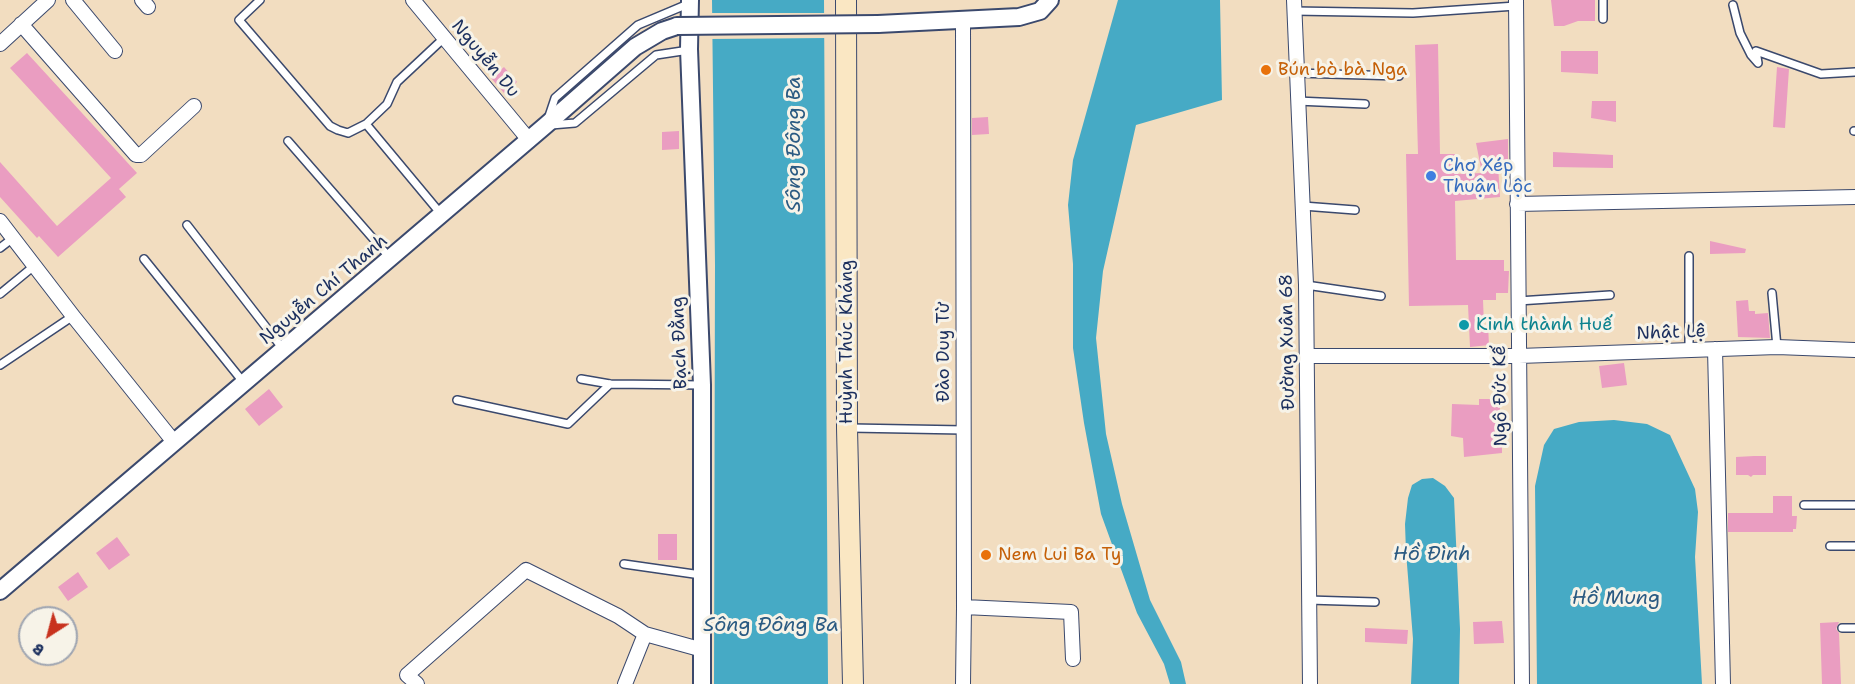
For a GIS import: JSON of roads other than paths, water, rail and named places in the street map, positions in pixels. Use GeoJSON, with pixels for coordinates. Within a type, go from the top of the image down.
{"type":"FeatureCollection","features":[{"type":"Feature","properties":{"kind":"main road","name":"Huỳnh Thúc Kháng"},"geometry":{"type":"LineString","coordinates":[[846,0],[847,428],[853,684]]}},
{"type":"Feature","properties":{"kind":"street"},"geometry":{"type":"LineString","coordinates":[[0,44],[48,0]]}},
{"type":"Feature","properties":{"kind":"street"},"geometry":{"type":"LineString","coordinates":[[73,0],[115,51]]}},
{"type":"Feature","properties":{"kind":"street","name":"Nguyễn Du"},"geometry":{"type":"LineString","coordinates":[[413,0],[529,140]]}},
{"type":"Feature","properties":{"kind":"street"},"geometry":{"type":"LineString","coordinates":[[963,21],[1029,15],[1040,11],[1050,0]]}},
{"type":"Feature","properties":{"kind":"street","name":"Bạch Đằng"},"geometry":{"type":"LineString","coordinates":[[690,1],[689,49],[702,385],[702,684]]}},
{"type":"Feature","properties":{"kind":"street","name":"Ngô Đức Kế"},"geometry":{"type":"LineString","coordinates":[[1516,3],[1521,684]]}},
{"type":"Feature","properties":{"kind":"street","name":"Đường Xuân 68"},"geometry":{"type":"LineString","coordinates":[[1294,5],[1306,285],[1310,684]]}},
{"type":"Feature","properties":{"kind":"street","name":"Nguyễn Chí Thanh"},"geometry":{"type":"LineString","coordinates":[[0,591],[635,47],[662,31],[677,26],[963,21]]}},
{"type":"Feature","properties":{"kind":"street","name":"Đào Duy Từ"},"geometry":{"type":"LineString","coordinates":[[963,21],[963,684]]}},
{"type":"Feature","properties":{"kind":"street"},"geometry":{"type":"LineString","coordinates":[[21,24],[136,155],[141,155],[194,106]]}},
{"type":"Feature","properties":{"kind":"street"},"geometry":{"type":"LineString","coordinates":[[1517,204],[1855,197]]}},
{"type":"Feature","properties":{"kind":"street"},"geometry":{"type":"LineString","coordinates":[[0,221],[174,442]]}},
{"type":"Feature","properties":{"kind":"street","name":"Nhật Lệ"},"geometry":{"type":"LineString","coordinates":[[1307,356],[1519,356],[1777,347],[1855,350]]}},
{"type":"Feature","properties":{"kind":"street"},"geometry":{"type":"LineString","coordinates":[[1715,349],[1723,684]]}},
{"type":"Feature","properties":{"kind":"street"},"geometry":{"type":"LineString","coordinates":[[417,684],[407,675],[526,570],[618,616],[645,634],[703,650]]}},
{"type":"Feature","properties":{"kind":"street"},"geometry":{"type":"LineString","coordinates":[[964,607],[1071,612],[1073,659]]}},
{"type":"Feature","properties":{"kind":"street"},"geometry":{"type":"LineString","coordinates":[[626,684],[645,634]]}},
{"type":"Feature","properties":{"kind":"lane"},"geometry":{"type":"LineString","coordinates":[[260,0],[239,20],[330,126],[348,133],[366,124],[387,104],[397,82],[444,38]]}},
{"type":"Feature","properties":{"kind":"lane"},"geometry":{"type":"LineString","coordinates":[[1603,0],[1603,19]]}},
{"type":"Feature","properties":{"kind":"lane"},"geometry":{"type":"LineString","coordinates":[[689,49],[656,55],[575,123],[546,125],[555,98],[638,25],[690,1]]}},
{"type":"Feature","properties":{"kind":"lane"},"geometry":{"type":"LineString","coordinates":[[1294,5],[1413,14],[1516,3]]}},
{"type":"Feature","properties":{"kind":"lane"},"geometry":{"type":"LineString","coordinates":[[1733,5],[1740,33],[1751,55],[1758,63],[1756,51],[1821,74],[1855,72]]}},
{"type":"Feature","properties":{"kind":"lane"},"geometry":{"type":"LineString","coordinates":[[1296,73],[1399,76]]}},
{"type":"Feature","properties":{"kind":"lane"},"geometry":{"type":"LineString","coordinates":[[1297,101],[1365,104]]}},
{"type":"Feature","properties":{"kind":"lane"},"geometry":{"type":"LineString","coordinates":[[366,124],[441,215]]}},
{"type":"Feature","properties":{"kind":"lane"},"geometry":{"type":"LineString","coordinates":[[288,141],[390,258]]}},
{"type":"Feature","properties":{"kind":"lane"},"geometry":{"type":"LineString","coordinates":[[1303,206],[1355,210]]}},
{"type":"Feature","properties":{"kind":"lane"},"geometry":{"type":"LineString","coordinates":[[187,225],[283,350]]}},
{"type":"Feature","properties":{"kind":"lane"},"geometry":{"type":"LineString","coordinates":[[0,248],[13,238]]}},
{"type":"Feature","properties":{"kind":"lane"},"geometry":{"type":"LineString","coordinates":[[1689,256],[1689,350]]}},
{"type":"Feature","properties":{"kind":"lane"},"geometry":{"type":"LineString","coordinates":[[144,259],[244,383]]}},
{"type":"Feature","properties":{"kind":"lane"},"geometry":{"type":"LineString","coordinates":[[0,294],[34,266]]}},
{"type":"Feature","properties":{"kind":"lane"},"geometry":{"type":"LineString","coordinates":[[1306,285],[1381,296]]}},
{"type":"Feature","properties":{"kind":"lane"},"geometry":{"type":"LineString","coordinates":[[1772,293],[1777,347]]}},
{"type":"Feature","properties":{"kind":"lane"},"geometry":{"type":"LineString","coordinates":[[1518,301],[1610,295]]}},
{"type":"Feature","properties":{"kind":"lane"},"geometry":{"type":"LineString","coordinates":[[0,364],[73,316]]}},
{"type":"Feature","properties":{"kind":"lane"},"geometry":{"type":"LineString","coordinates":[[581,379],[610,384],[702,385]]}},
{"type":"Feature","properties":{"kind":"lane"},"geometry":{"type":"LineString","coordinates":[[457,400],[568,424],[610,384]]}},
{"type":"Feature","properties":{"kind":"lane"},"geometry":{"type":"LineString","coordinates":[[847,428],[964,430]]}},
{"type":"Feature","properties":{"kind":"lane"},"geometry":{"type":"LineString","coordinates":[[1804,505],[1855,505]]}},
{"type":"Feature","properties":{"kind":"lane"},"geometry":{"type":"LineString","coordinates":[[1830,546],[1855,546]]}},
{"type":"Feature","properties":{"kind":"lane"},"geometry":{"type":"LineString","coordinates":[[624,564],[703,575]]}},
{"type":"Feature","properties":{"kind":"lane"},"geometry":{"type":"LineString","coordinates":[[1308,600],[1376,602]]}},
{"type":"Feature","properties":{"kind":"lane"},"geometry":{"type":"LineString","coordinates":[[1842,628],[1855,628]]}},
{"type":"Feature","properties":{"kind":"water","name":"Sông Đông Ba"},"geometry":{"type":"Polygon","coordinates":[[[712,0],[824,0],[828,684],[714,684],[715,265],[712,0]]]}},
{"type":"Feature","properties":{"kind":"water"},"geometry":{"type":"Polygon","coordinates":[[[1118,0],[1220,0],[1222,100],[1136,125],[1103,271],[1096,338],[1106,434],[1122,504],[1150,600],[1181,662],[1186,684],[1170,684],[1164,664],[1137,613],[1101,514],[1073,348],[1073,264],[1068,205],[1073,160],[1118,0]]]}},
{"type":"Feature","properties":{"kind":"water","name":"Hồ Mung"},"geometry":{"type":"Polygon","coordinates":[[[1614,420],[1647,424],[1670,435],[1695,489],[1698,512],[1695,557],[1702,684],[1537,684],[1535,486],[1544,445],[1554,429],[1579,422],[1614,420]]]}},
{"type":"Feature","properties":{"kind":"water","name":"Hồ Đình"},"geometry":{"type":"Polygon","coordinates":[[[1433,478],[1445,486],[1454,498],[1460,629],[1459,684],[1411,684],[1413,639],[1405,524],[1412,485],[1422,479],[1433,478]]]}},
{"type":"Feature","properties":{"kind":"place","name":"Bún bò bà Nga"},"geometry":{"type":"Point","coordinates":[1266,70]}},
{"type":"Feature","properties":{"kind":"place","name":"Chợ Xép Thuận Lộc"},"geometry":{"type":"Point","coordinates":[1431,176]}},
{"type":"Feature","properties":{"kind":"place","name":"Kinh thành Huế"},"geometry":{"type":"Point","coordinates":[1464,325]}},
{"type":"Feature","properties":{"kind":"place","name":"Nem Lui Ba Ty"},"geometry":{"type":"Point","coordinates":[986,555]}}]}
